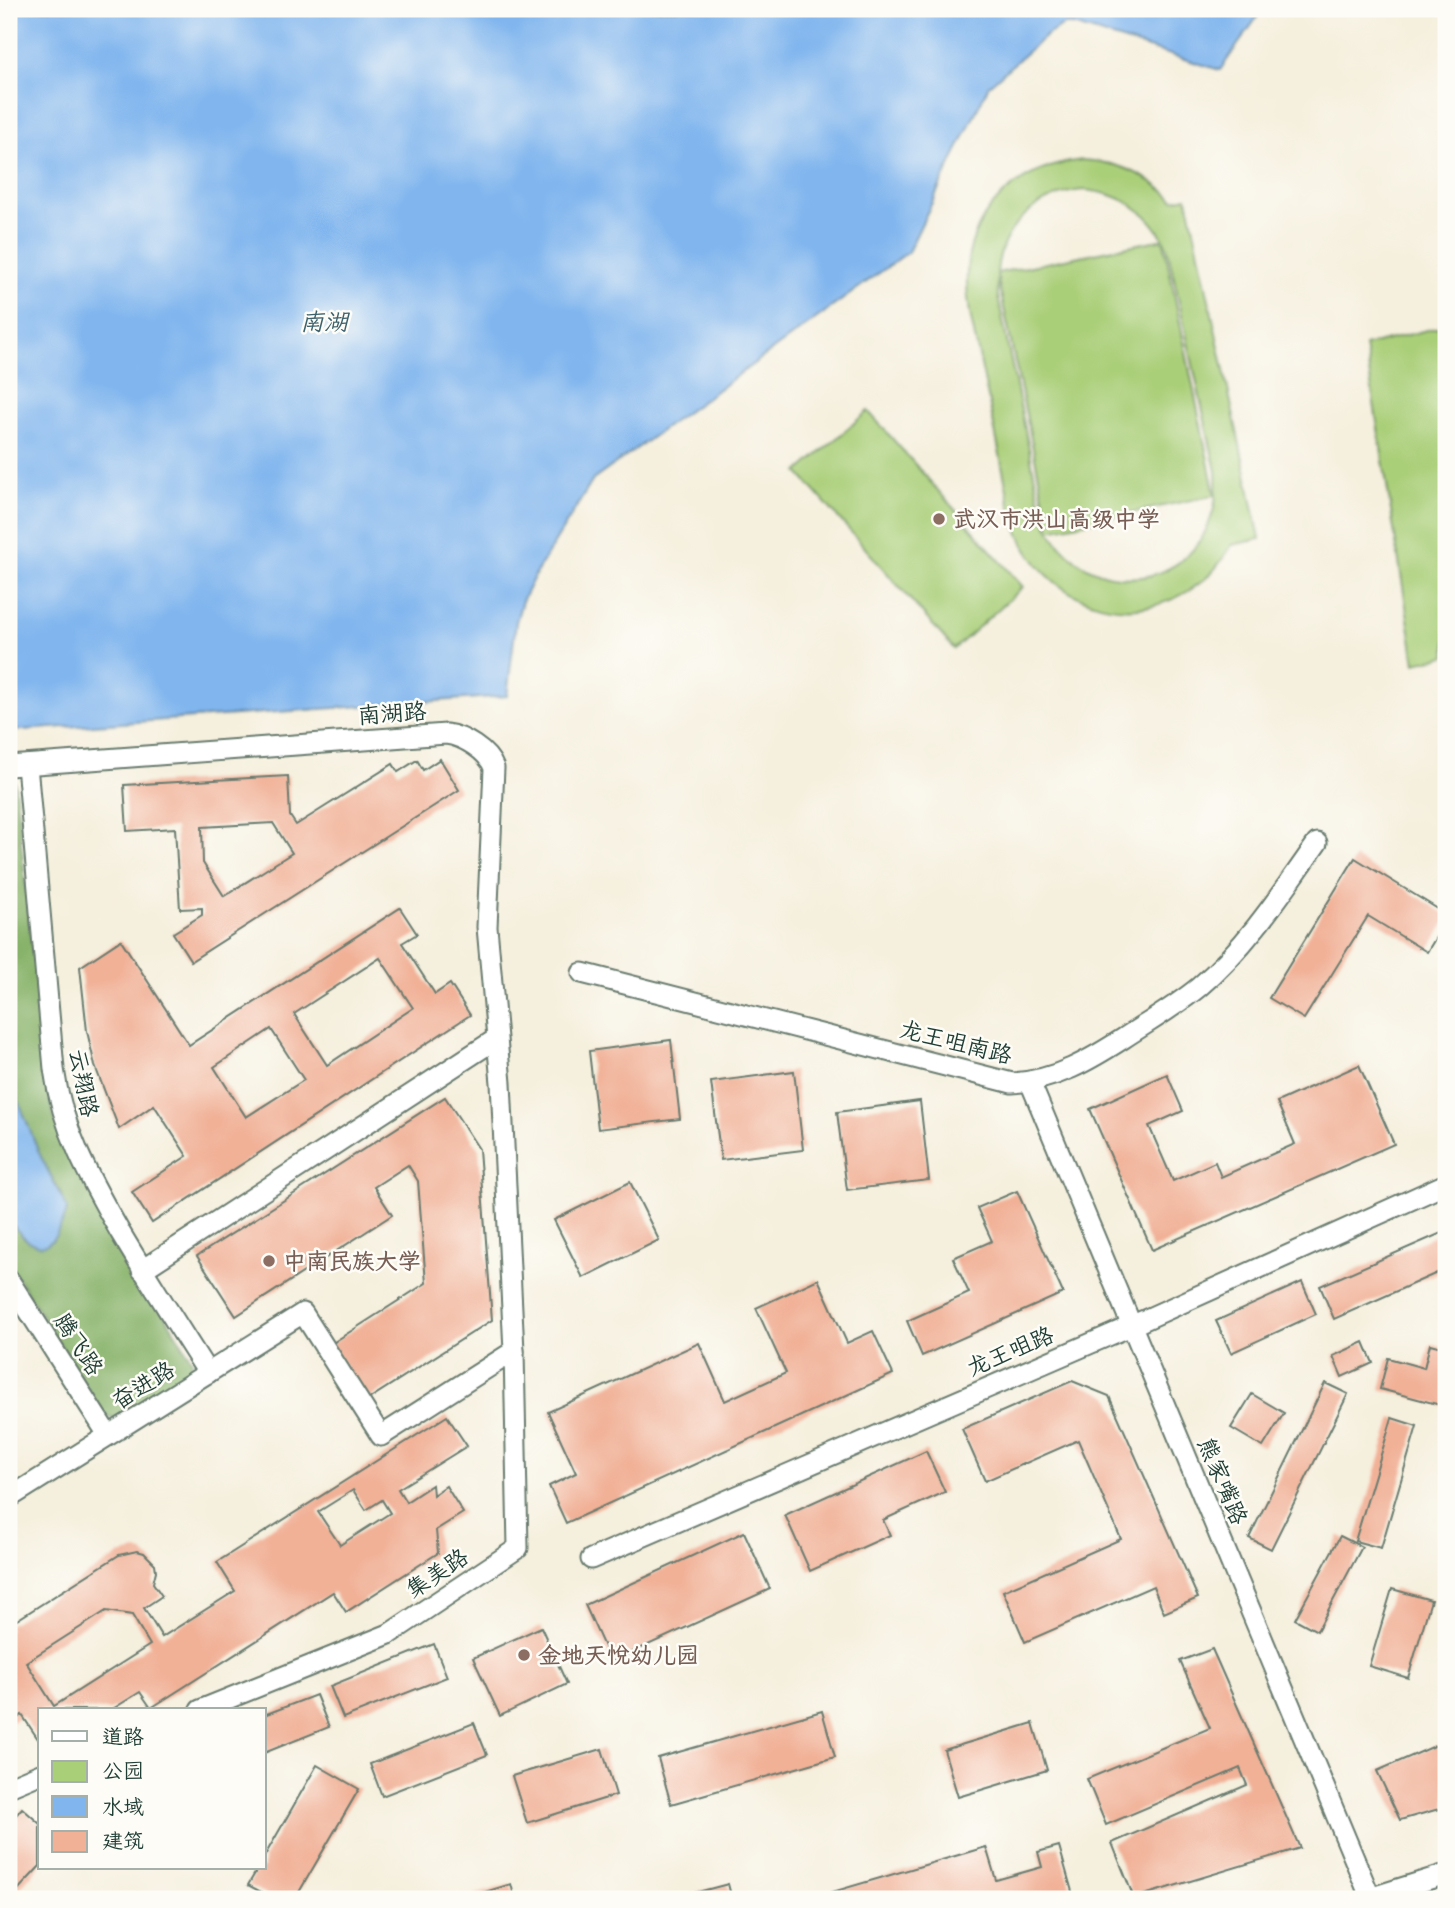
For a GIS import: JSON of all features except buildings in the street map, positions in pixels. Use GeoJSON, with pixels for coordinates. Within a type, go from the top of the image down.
{"type":"FeatureCollection","features":[{"type":"Feature","properties":{"kind":"street","name":"南湖路"},"geometry":{"type":"LineString","coordinates":[[18,765],[446,734],[460,737],[489,758],[495,773],[487,927],[501,1083],[514,1351]]}},
{"type":"Feature","properties":{"kind":"street","name":"云翔路"},"geometry":{"type":"LineString","coordinates":[[18,765],[61,1110],[81,1163],[142,1270],[208,1373]]}},
{"type":"Feature","properties":{"kind":"street","name":"龙王咀南路"},"geometry":{"type":"LineString","coordinates":[[582,973],[1012,1083],[1030,1082],[1053,1076],[1093,1058],[1198,988],[1225,963],[1254,929],[1317,843]]}},
{"type":"Feature","properties":{"kind":"street"},"geometry":{"type":"LineString","coordinates":[[142,1270],[496,1039]]}},
{"type":"Feature","properties":{"kind":"street","name":"熊家嘴路"},"geometry":{"type":"LineString","coordinates":[[1030,1082],[1369,1899]]}},
{"type":"Feature","properties":{"kind":"street","name":"龙王咀路"},"geometry":{"type":"LineString","coordinates":[[591,1559],[1131,1326],[1446,1184]]}},
{"type":"Feature","properties":{"kind":"street","name":"腾飞路"},"geometry":{"type":"LineString","coordinates":[[9,1280],[108,1435]]}},
{"type":"Feature","properties":{"kind":"street","name":"奋进路"},"geometry":{"type":"LineString","coordinates":[[9,1498],[303,1313],[380,1436],[514,1351]]}},
{"type":"Feature","properties":{"kind":"street","name":"集美路"},"geometry":{"type":"LineString","coordinates":[[205,1708],[389,1634],[518,1548],[514,1351]]}},
{"type":"Feature","properties":{"kind":"street"},"geometry":{"type":"LineString","coordinates":[[9,1787],[38,1775]]}},
{"type":"Feature","properties":{"kind":"street"},"geometry":{"type":"LineString","coordinates":[[1369,1899],[1446,1874]]}},
{"type":"Feature","properties":{"kind":"green space"},"geometry":{"type":"Polygon","coordinates":[[[1082,160],[1108,163],[1143,176],[1174,200],[1187,197],[1260,539],[1232,545],[1205,579],[1177,597],[1148,607],[1119,608],[1091,602],[1065,589],[1043,570],[1025,545],[1012,515],[969,308],[968,259],[974,236],[985,216],[1016,184],[1058,165],[1082,160]],[[1083,190],[1067,193],[1037,206],[1024,216],[1005,241],[997,273],[1163,239],[1215,495],[1051,530],[1054,537],[1073,558],[1097,572],[1124,578],[1150,575],[1175,565],[1196,546],[1211,518],[1216,495],[1216,471],[1167,246],[1160,233],[1143,213],[1133,206],[1097,192],[1083,190]],[[997,274],[998,297],[1041,508],[1049,526],[997,274]]]}},
{"type":"Feature","properties":{"kind":"green space"},"geometry":{"type":"Polygon","coordinates":[[[1446,325],[1446,656],[1415,663],[1365,346],[1446,325]]]}},
{"type":"Feature","properties":{"kind":"green space"},"geometry":{"type":"Polygon","coordinates":[[[868,411],[1023,587],[954,649],[798,472],[868,411]]]}},
{"type":"Feature","properties":{"kind":"green space"},"geometry":{"type":"Polygon","coordinates":[[[9,776],[13,777],[15,785],[46,1079],[54,1117],[77,1171],[192,1360],[192,1371],[115,1419],[104,1414],[9,1264],[9,1220],[31,1243],[52,1241],[67,1212],[63,1198],[39,1153],[9,1077],[9,776]]]}},
{"type":"Feature","properties":{"kind":"water","name":"南湖"},"geometry":{"type":"Polygon","coordinates":[[[9,9],[1263,9],[1220,70],[1073,25],[1064,25],[1047,35],[989,85],[908,252],[593,480],[522,601],[516,622],[507,696],[9,731],[9,9]]]}},
{"type":"Feature","properties":{"kind":"water"},"geometry":{"type":"Polygon","coordinates":[[[9,1077],[39,1153],[67,1208],[59,1229],[47,1244],[33,1244],[20,1234],[9,1220],[9,1077]]]}},
{"type":"Feature","properties":{"kind":"place","name":"武汉市洪山高级中学"},"geometry":{"type":"Point","coordinates":[939,519]}},
{"type":"Feature","properties":{"kind":"place","name":"中南民族大学"},"geometry":{"type":"Point","coordinates":[269,1261]}},
{"type":"Feature","properties":{"kind":"place","name":"金地天悦幼儿园"},"geometry":{"type":"Point","coordinates":[524,1655]}}]}
